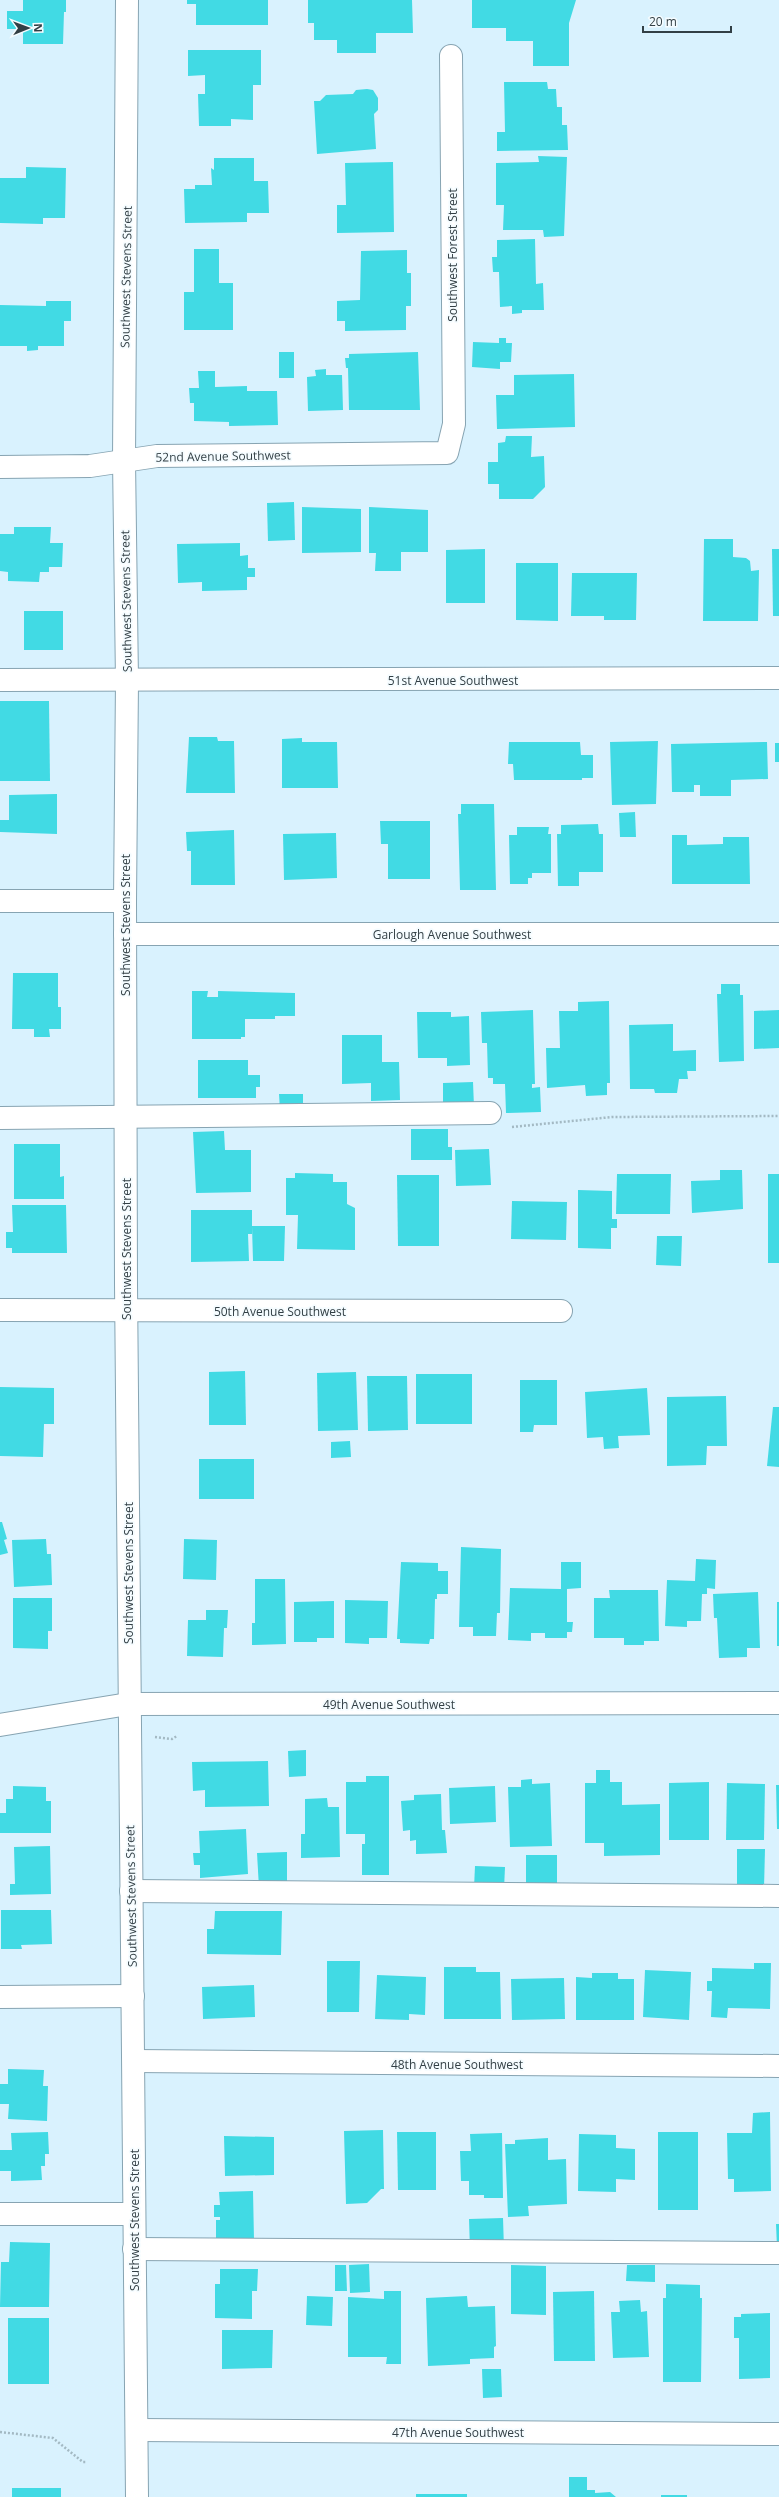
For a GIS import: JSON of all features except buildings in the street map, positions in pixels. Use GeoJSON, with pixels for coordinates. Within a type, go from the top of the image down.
{"type":"FeatureCollection","features":[{"type":"Feature","properties":{"kind":"street","name":"Southwest Stevens Street"},"geometry":{"type":"LineString","coordinates":[[127,0],[124,460],[127,681],[125,934],[128,1704],[134,2061],[134,2249],[137,2497]]}},
{"type":"Feature","properties":{"kind":"street","name":"Southwest Forest Street"},"geometry":{"type":"LineString","coordinates":[[447,453],[454,424],[451,56]]}},
{"type":"Feature","properties":{"kind":"street","name":"52nd Avenue Southwest"},"geometry":{"type":"LineString","coordinates":[[0,467],[90,466],[157,456],[447,453]]}},
{"type":"Feature","properties":{"kind":"street","name":"51st Avenue Southwest"},"geometry":{"type":"LineString","coordinates":[[0,680],[127,681],[779,678]]}},
{"type":"Feature","properties":{"kind":"street"},"geometry":{"type":"LineString","coordinates":[[0,901],[125,901]]}},
{"type":"Feature","properties":{"kind":"street","name":"Garlough Avenue Southwest"},"geometry":{"type":"LineString","coordinates":[[125,934],[779,934]]}},
{"type":"Feature","properties":{"kind":"street"},"geometry":{"type":"LineString","coordinates":[[0,1118],[126,1118],[490,1113]]}},
{"type":"Feature","properties":{"kind":"street","name":"50th Avenue Southwest"},"geometry":{"type":"LineString","coordinates":[[0,1310],[560,1311]]}},
{"type":"Feature","properties":{"kind":"street","name":"49th Avenue Southwest"},"geometry":{"type":"LineString","coordinates":[[0,1725],[128,1704],[779,1703]]}},
{"type":"Feature","properties":{"kind":"street"},"geometry":{"type":"LineString","coordinates":[[131,1891],[779,1896]]}},
{"type":"Feature","properties":{"kind":"street"},"geometry":{"type":"LineString","coordinates":[[0,1997],[133,1996]]}},
{"type":"Feature","properties":{"kind":"street","name":"48th Avenue Southwest"},"geometry":{"type":"LineString","coordinates":[[134,2061],[779,2066]]}},
{"type":"Feature","properties":{"kind":"street"},"geometry":{"type":"LineString","coordinates":[[0,2214],[134,2214]]}},
{"type":"Feature","properties":{"kind":"street"},"geometry":{"type":"LineString","coordinates":[[134,2249],[779,2253]]}},
{"type":"Feature","properties":{"kind":"street","name":"47th Avenue Southwest"},"geometry":{"type":"LineString","coordinates":[[136,2430],[779,2434]]}},
{"type":"Feature","properties":{"kind":"path"},"geometry":{"type":"LineString","coordinates":[[490,1113],[509,1128],[612,1117],[779,1116]]}},
{"type":"Feature","properties":{"kind":"path"},"geometry":{"type":"LineString","coordinates":[[149,1736],[172,1739],[177,1736]]}},
{"type":"Feature","properties":{"kind":"path"},"geometry":{"type":"LineString","coordinates":[[0,2432],[53,2438],[83,2462],[87,2462]]}}]}
